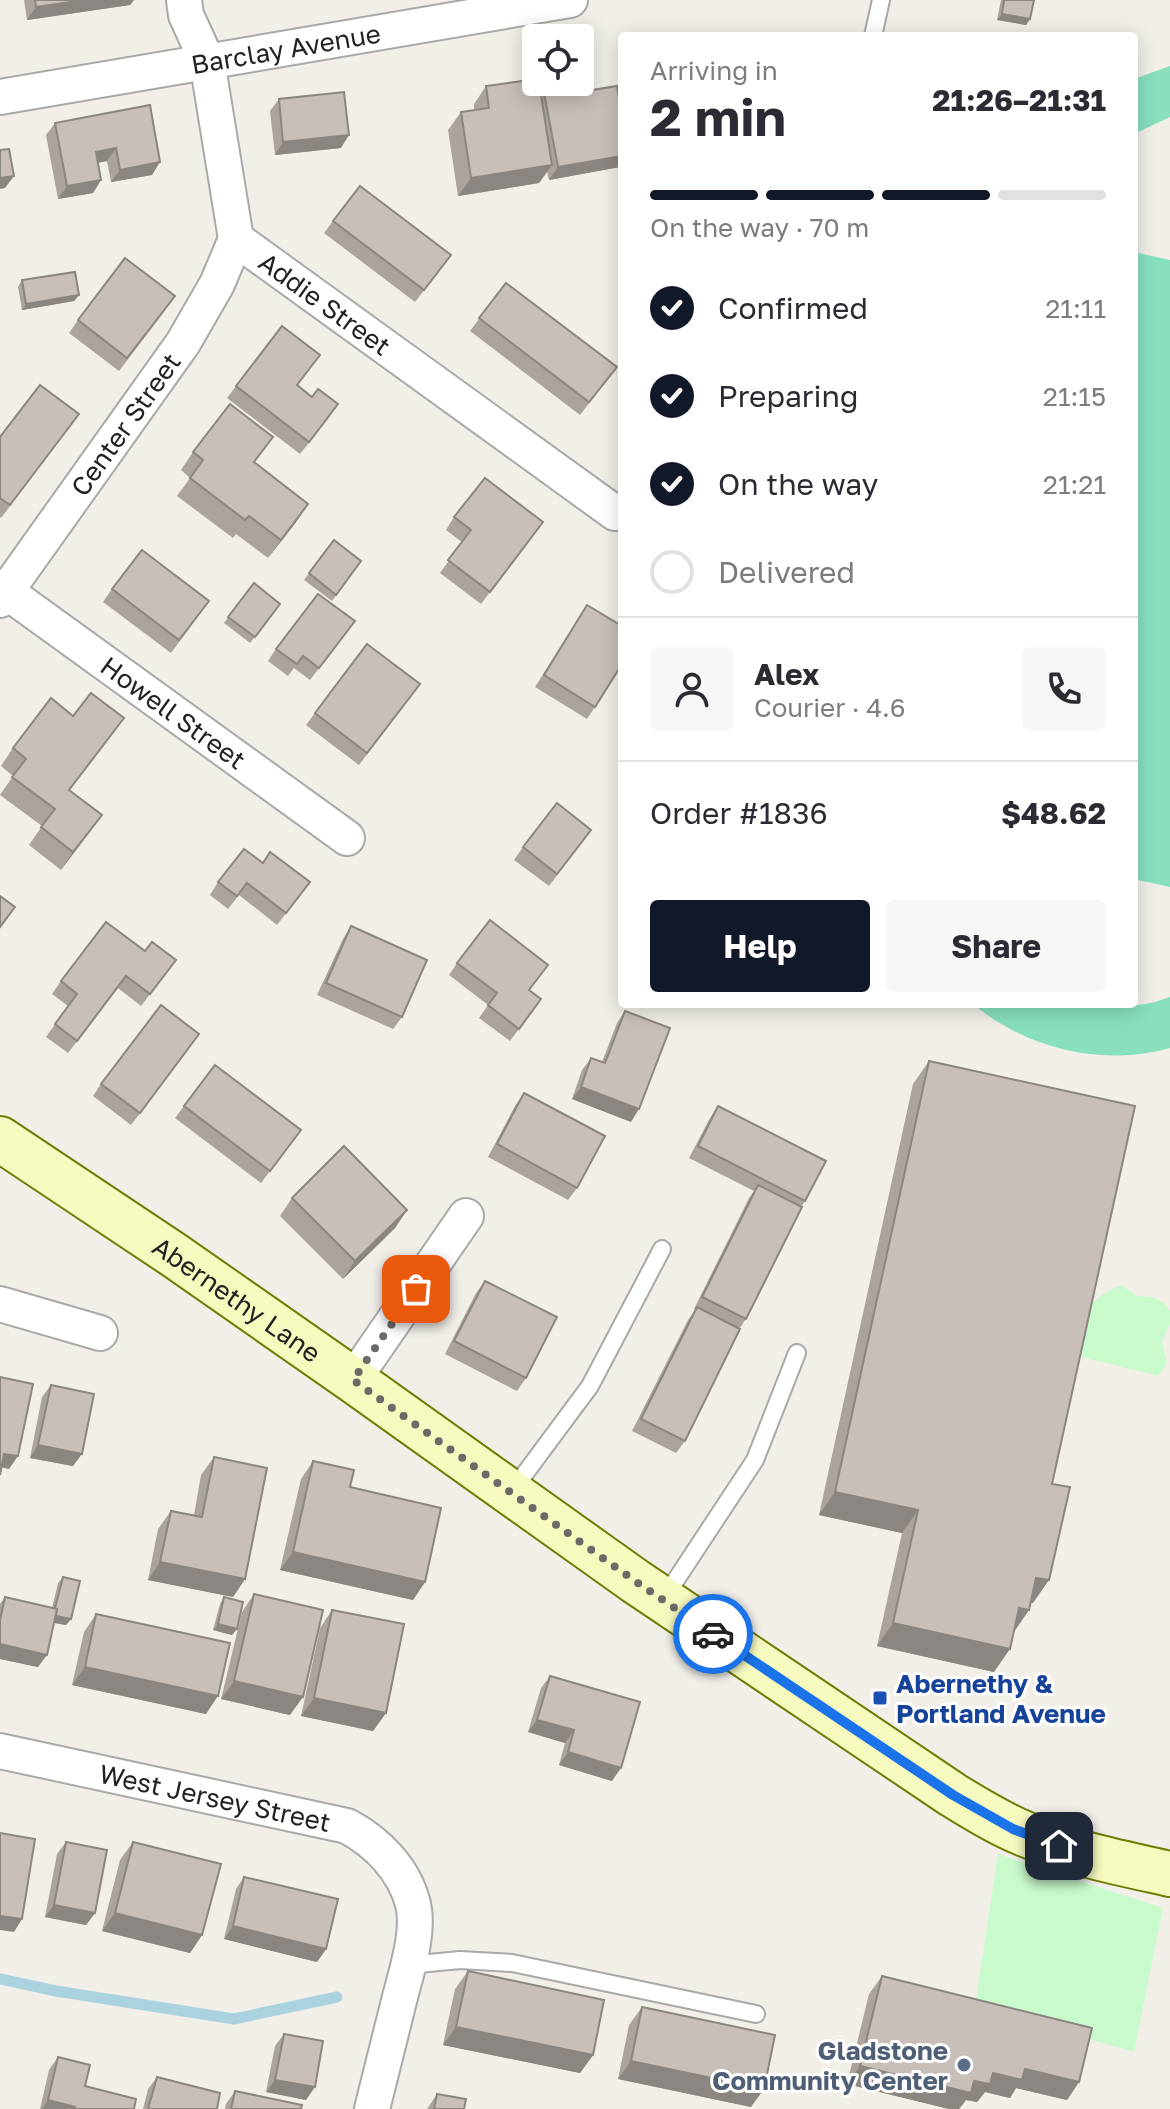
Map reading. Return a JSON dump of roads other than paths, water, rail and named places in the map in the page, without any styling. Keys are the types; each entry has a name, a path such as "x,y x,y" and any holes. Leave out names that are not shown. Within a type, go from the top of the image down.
{"street":[{"name":"Addie Street","path":"184,0 186,15 207,61 236,239 615,513"},
{"name":"Barclay Avenue","path":"0,97 570,0"},
{"name":"Center Street","path":"2,593 183,343 217,284 236,239"},
{"name":"Howell Street","path":"2,593 347,838"},
{"name":"Abernethy Lane","path":"0,1139 174,1255 663,1600 953,1795 1026,1835 1170,1874"},
{"path":"353,1380 466,1216"},
{"path":"0,1304 100,1333"},
{"name":"West Jersey Street","path":"0,1751 347,1826 365,1836 383,1852 406,1885 415,1917 408,1965"},
{"path":"372,2109 408,1965"}],"lane":[{"path":"874,32 881,0"},
{"path":"511,1492 590,1386 662,1249"},
{"path":"663,1600 755,1460 797,1353"},
{"path":"408,1965 460,1960 512,1963 756,2014"}],"waterway":[{"path":"0,1979 234,2019 337,1997"}],"place":[{"name":"Abernethy & Portland Avenue","path":"880,1698"},
{"name":"Gladstone Community Center","path":"964,2065"}]}
